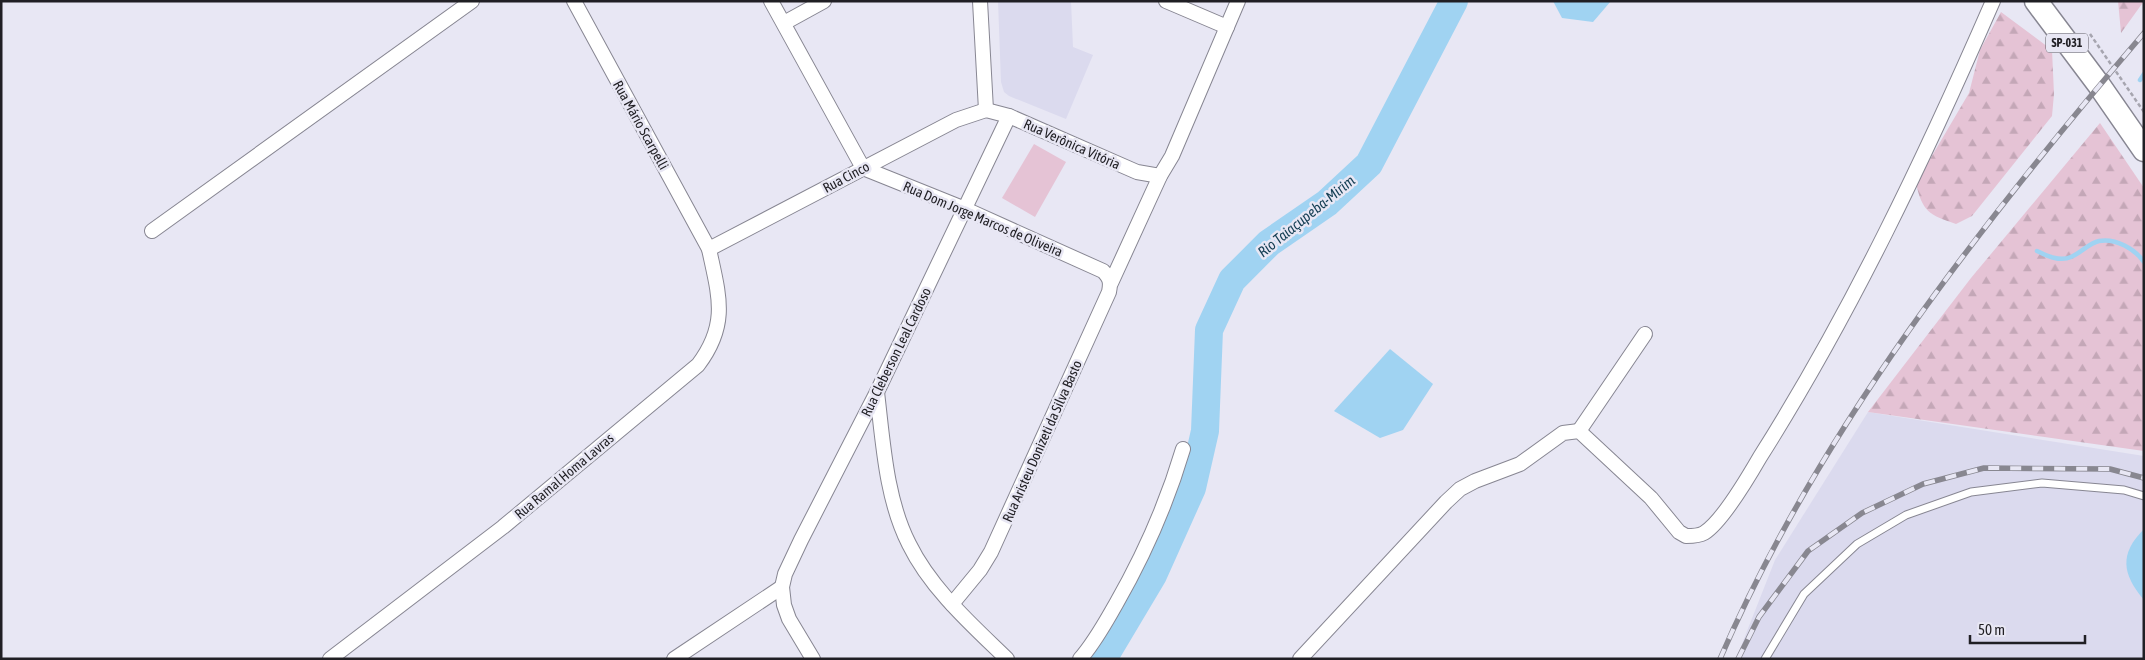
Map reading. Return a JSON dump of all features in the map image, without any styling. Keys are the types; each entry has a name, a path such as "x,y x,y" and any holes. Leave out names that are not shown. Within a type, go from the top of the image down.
{"highway":[{"name":"SP-031","path":"2042,4 2144,131"},
{"name":"SP-031","path":"2042,4 2144,150"}],"street":[{"path":"152,231 472,1"},
{"name":"Rua Mário Scarpelli","path":"574,1 709,249"},
{"path":"771,1 863,168"},
{"path":"784,23 824,1"},
{"path":"980,1 986,110"},
{"path":"1166,1 1227,27"},
{"name":"Rua Aristeu Donizeti da Silva Basto","path":"952,604 980,570 991,552 1109,292 1107,277 1172,156 1238,1"},
{"path":"1578,431 1651,498 1679,532 1686,536 1696,536 1705,533 1712,526 1739,491 1774,435 1877,252 1914,171 1947,108 1992,1"},
{"name":"Rua Cinco","path":"709,249 956,120 986,110"},
{"name":"Rua Verônica Vitória","path":"986,110 1009,116 1137,172 1160,176"},
{"name":"Rua Cleberson Leal Cardoso","path":"782,587 801,540 877,392 1009,116"},
{"name":"Rua Dom Jorge Marcos de Oliveira","path":"863,168 965,209 1107,277"},
{"name":"Rua Ramal Homa Lavras","path":"330,659 503,527 698,365 711,348 719,322 718,293 709,249"},
{"path":"1300,659 1439,509 1460,490 1475,481 1520,464 1563,433 1578,431 1645,334"},
{"path":"877,392 884,453 892,492 908,544 927,576 1007,659"},
{"path":"1080,659 1107,620 1127,584 1163,509 1183,449"},
{"path":"674,659 782,587 784,605 789,619 813,659"}],"lane":[{"path":"1765,659 1804,594 1857,544 1906,515 1971,492 2042,483 2124,490 2144,496"}],"path":[{"path":"2090,34 2144,112"}],"shaded area":[{"path":"998,1 1071,1 1073,47 1093,55 1066,119 1009,96 1004,92 1001,82"},
{"path":"1868,412 2144,456 2144,659 1736,659 1775,560"}],"green space":[{"path":"2118,1 2144,1 2121,33"},
{"path":"2001,12 2052,50 2054,94 2052,116 1972,216 1956,224 1939,218 1928,211 1921,200 1916,183 1969,93 1980,50"},
{"path":"2100,123 2144,188 2144,451 1868,412 1971,278"},
{"path":"1034,144 1066,162 1035,217 1002,198"}],"water":[{"path":"1553,1 1611,1 1593,22 1562,18"},
{"path":"1390,349 1433,384 1403,430 1380,438 1334,411"},
{"path":"2144,529 2144,600 2131,581 2126,564 2130,547"}],"waterway":[{"name":"Rio Taiaçupeba-Mirim","path":"1103,659 1153,575 1192,488 1205,431 1209,330 1232,280 1269,243 1327,203 1369,164 1454,1"},
{"path":"2140,80 2144,74"},
{"path":"2037,251 2062,259 2075,255 2095,242 2112,241 2124,245 2136,253 2144,262"}],"railway":[{"path":"1720,659 1760,574 1805,491 1855,410 1965,253 2084,104 2144,33"},
{"path":"1738,659 1759,617 1808,551 1862,513 1923,484 1984,468 2110,469 2144,478"}]}
